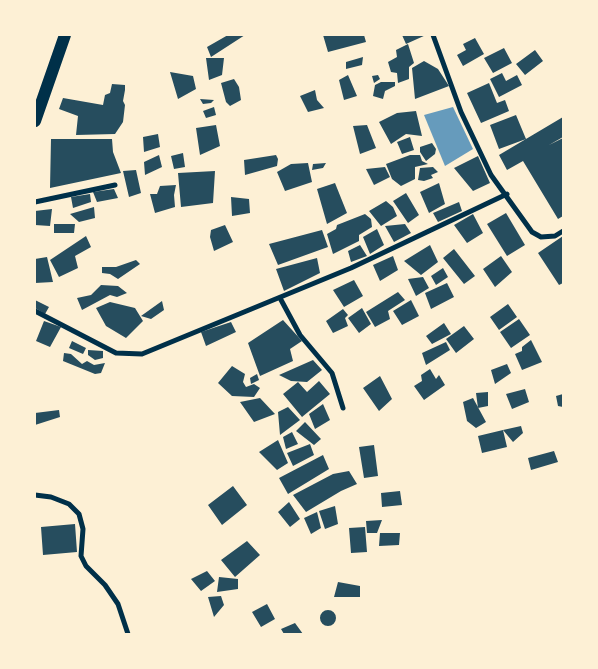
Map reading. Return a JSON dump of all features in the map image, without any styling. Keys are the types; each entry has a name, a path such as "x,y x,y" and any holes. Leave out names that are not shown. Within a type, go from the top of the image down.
{"main road":[{"path":"35,121 65,35"}],"street":[{"path":"433,35 461,112 492,174 532,232 541,237 555,236 563,231"},
{"path":"35,202 115,185"},
{"path":"35,311 107,349 131,355 153,350 351,268 507,194"},
{"path":"280,298 300,335 332,374 343,408"},
{"path":"35,495 51,497 69,504 79,514 83,529 81,556 86,566 105,585 118,604 128,634"}],"water":[{"path":"453,107 473,149 445,166 424,115"}],"building":[{"path":"228,35 245,35 211,57 207,47"},
{"path":"323,35 364,35 366,42 328,52"},
{"path":"402,35 426,35 406,44"},
{"path":"475,38 484,54 463,66 457,55 466,50 463,44"},
{"path":"408,44 414,63 409,67 409,79 398,83 397,73 391,72 388,62 397,57 396,50"},
{"path":"504,48 512,63 493,73 484,58"},
{"path":"535,50 543,61 525,75 516,64"},
{"path":"363,57 362,65 346,69 346,62"},
{"path":"206,58 224,58 222,75 209,80"},
{"path":"424,61 438,69 449,86 415,99 412,68"},
{"path":"170,72 193,76 196,89 178,99"},
{"path":"502,73 506,81 517,75 522,85 499,97 490,79"},
{"path":"348,75 357,96 344,100 339,80"},
{"path":"378,75 380,79 374,83 372,76"},
{"path":"234,79 239,87 241,100 230,106 226,102 221,83"},
{"path":"381,82 395,82 395,86 385,91 383,99 373,96 375,85"},
{"path":"489,83 497,103 505,100 509,111 481,123 467,93"},
{"path":"112,84 125,85 123,122 115,134 76,135 78,116 59,109 63,98 103,105 105,95 110,93"},
{"path":"315,90 317,100 324,108 308,112 300,96"},
{"path":"200,99 214,100 211,103 203,104"},
{"path":"214,107 216,115 206,118 203,111"},
{"path":"416,111 422,136 406,134 391,144 379,122 397,113"},
{"path":"516,115 526,139 499,149 490,125"},
{"path":"563,117 563,137 549,145 563,138 563,216 558,219 523,161 507,170 499,155"},
{"path":"216,125 220,146 200,155 196,128"},
{"path":"367,125 376,148 360,154 353,126"},
{"path":"158,134 160,147 144,152 143,137"},
{"path":"410,137 414,150 402,154 397,142"},
{"path":"51,139 112,139 113,152 121,173 50,188"},
{"path":"432,143 436,149 435,154 426,161 420,152 420,147"},
{"path":"183,153 185,167 174,169 171,156"},
{"path":"159,155 162,167 145,175 144,162"},
{"path":"276,155 278,159 277,166 245,175 244,160"},
{"path":"410,155 420,155 422,161 428,164 415,167 415,179 401,186 392,179 386,164"},
{"path":"478,156 490,183 473,191 454,168"},
{"path":"308,163 312,182 285,191 277,172 291,164"},
{"path":"326,163 323,168 312,170 313,164"},
{"path":"385,167 390,177 374,185 366,169"},
{"path":"433,167 438,172 431,175 433,178 424,181 418,180 420,168"},
{"path":"136,170 141,193 129,197 123,171"},
{"path":"215,171 213,203 181,207 178,173"},
{"path":"335,183 347,213 327,224 317,189"},
{"path":"439,183 445,204 429,213 420,192"},
{"path":"176,185 174,195 175,207 155,213 150,194 157,194 160,186"},
{"path":"114,189 118,198 97,202 93,192"},
{"path":"406,193 419,215 408,223 393,201"},
{"path":"90,194 91,202 73,208 71,197"},
{"path":"231,197 249,199 250,213 232,216"},
{"path":"386,201 393,207 397,216 381,226 369,211"},
{"path":"459,202 462,211 438,222 433,213"},
{"path":"94,207 95,218 79,222 70,214"},
{"path":"52,209 50,226 35,225 35,211"},
{"path":"506,213 525,245 507,256 487,224"},
{"path":"365,214 371,219 372,227 359,235 359,241 333,254 327,234 336,229 337,225"},
{"path":"473,214 483,233 467,243 454,225"},
{"path":"54,224 75,224 74,233 54,233"},
{"path":"405,224 411,233 394,242 385,226"},
{"path":"225,225 233,242 214,251 210,237 211,230"},
{"path":"377,229 384,245 370,254 363,237"},
{"path":"322,230 328,247 278,265 269,244"},
{"path":"86,236 91,247 75,256 78,268 59,277 50,260"},
{"path":"563,236 563,283 559,285 538,253"},
{"path":"360,245 367,256 351,262 348,251"},
{"path":"430,245 438,262 421,275 404,261"},
{"path":"454,249 475,276 464,284 443,258"},
{"path":"393,256 398,270 380,281 373,265"},
{"path":"501,256 512,272 495,287 483,269"},
{"path":"47,257 53,282 35,283 35,259"},
{"path":"317,258 320,273 284,291 276,269"},
{"path":"136,260 140,264 118,279 110,274 102,273 102,267 116,267"},
{"path":"443,268 448,277 436,285 431,276"},
{"path":"423,277 429,288 416,296 408,279"},
{"path":"354,280 363,296 344,307 333,290"},
{"path":"447,283 454,297 431,309 425,293"},
{"path":"101,285 118,286 127,293 117,297 110,295 82,310 77,298 91,295"},
{"path":"398,292 405,300 388,311 390,319 375,327 366,312"},
{"path":"35,300 49,307 45,314 35,308"},
{"path":"411,300 419,316 402,325 393,311"},
{"path":"162,301 164,310 151,319 141,316"},
{"path":"110,302 135,308 143,321 126,338 106,326 96,308"},
{"path":"508,304 517,317 499,330 490,317"},
{"path":"362,308 371,324 359,333 348,318"},
{"path":"343,309 348,315 345,318 348,326 333,333 326,321"},
{"path":"519,319 530,335 511,348 500,332"},
{"path":"283,320 302,341 290,349 293,361 260,376 248,343"},
{"path":"44,321 61,327 50,347 36,341"},
{"path":"231,322 236,332 206,346 201,332"},
{"path":"444,323 451,334 432,344 426,336"},
{"path":"464,326 474,339 456,353 446,339"},
{"path":"531,340 542,362 522,370 515,354 522,351 522,347"},
{"path":"72,341 86,348 83,354 69,348"},
{"path":"446,342 450,350 426,365 422,353"},
{"path":"88,350 103,351 103,358 95,360 88,355"},
{"path":"64,353 71,354 82,364 87,361 94,365 105,363 101,373 95,374 63,361"},
{"path":"313,360 322,370 307,382 291,381 279,375"},
{"path":"507,364 511,373 495,384 491,370"},
{"path":"232,366 245,374 243,382 246,387 254,384 260,388 254,397 232,396 218,383"},
{"path":"430,369 436,379 439,375 445,385 424,400 414,386 422,381 421,375"},
{"path":"257,374 259,380 251,384 250,378"},
{"path":"380,376 392,399 379,411 363,388"},
{"path":"319,381 330,394 302,417 283,394 298,382 307,392"},
{"path":"525,389 529,402 512,409 506,394"},
{"path":"488,392 488,406 478,408 476,393"},
{"path":"563,394 563,407 558,406 556,396"},
{"path":"260,398 275,414 254,422 240,402"},
{"path":"473,398 486,422 476,428 467,421 463,402"},
{"path":"323,404 330,420 315,429 309,414"},
{"path":"288,407 300,420 280,435 278,412"},
{"path":"59,410 60,417 35,425 35,413"},
{"path":"305,422 321,439 314,445 296,431"},
{"path":"521,426 523,433 513,442 503,430"},
{"path":"503,430 507,447 482,453 478,436"},
{"path":"292,432 298,444 286,449 283,437"},
{"path":"278,440 288,463 277,470 259,452"},
{"path":"310,444 314,455 293,466 287,453"},
{"path":"374,445 378,476 364,478 359,447"},
{"path":"554,451 558,462 531,470 528,458"},
{"path":"323,455 329,469 288,494 279,478"},
{"path":"349,471 357,484 341,491 306,512 293,495 333,474"},
{"path":"233,486 247,505 222,525 208,505"},
{"path":"400,491 402,505 382,507 381,493"},
{"path":"289,502 300,519 290,527 278,512"},
{"path":"335,506 338,524 325,529 319,511"},
{"path":"317,512 321,528 311,534 304,518"},
{"path":"382,520 377,533 367,533 366,521"},
{"path":"75,524 77,552 43,555 41,527"},
{"path":"365,527 367,552 351,553 349,528"},
{"path":"380,533 400,533 399,545 379,546"},
{"path":"247,541 260,555 235,577 221,560"},
{"path":"207,571 215,581 201,591 191,579"},
{"path":"219,577 238,579 238,589 217,592"},
{"path":"338,582 360,586 360,597 334,597"},
{"path":"221,596 224,605 214,617 208,597"},
{"path":"267,604 275,619 261,627 252,612"},
{"path":"325,610 331,610 336,615 334,624 325,626 320,621 320,615"},
{"path":"295,623 303,634 284,634 281,629"}]}
